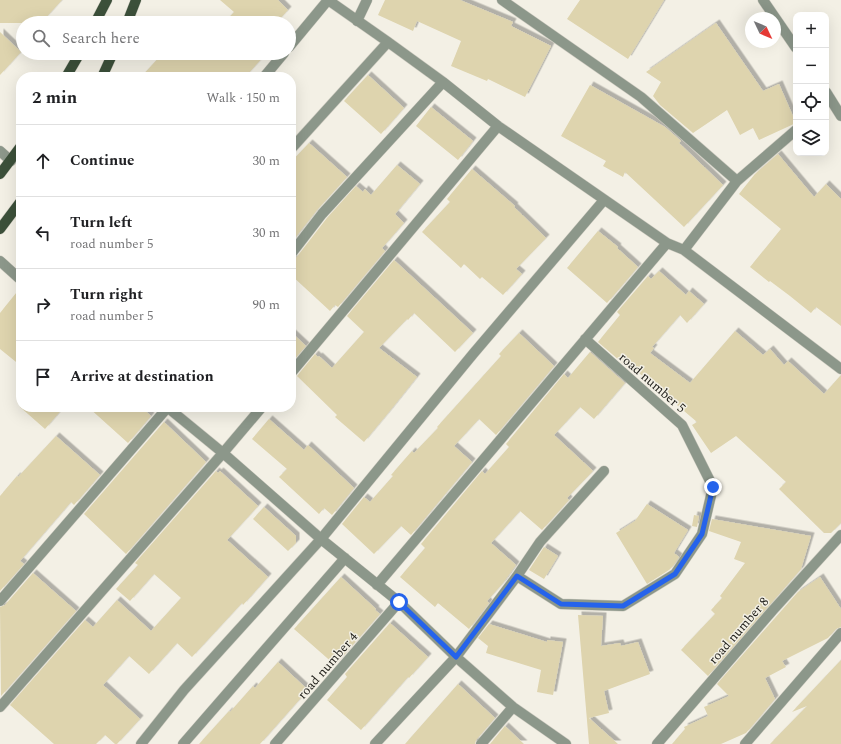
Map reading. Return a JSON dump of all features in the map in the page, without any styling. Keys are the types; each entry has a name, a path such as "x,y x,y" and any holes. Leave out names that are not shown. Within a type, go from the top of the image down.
{"main road":[{"path":"99,16 107,0"},
{"path":"130,16 136,0"},
{"path":"69,72 76,60"},
{"path":"104,72 110,60"},
{"path":"0,174 16,154"},
{"path":"0,229 16,208"}],"street":[{"path":"296,39 328,0 443,82 498,126 667,243 684,250 841,368"},
{"path":"357,21 367,0"},
{"path":"502,0 641,97 737,181"},
{"path":"763,0 793,44"},
{"path":"296,143 388,42"},
{"path":"268,72 278,60"},
{"path":"296,248 322,214 443,82"},
{"path":"829,96 841,116"},
{"path":"829,110 836,106"},
{"path":"296,367 498,126"},
{"path":"684,250 737,181 793,133"},
{"path":"0,151 11,161"},
{"path":"141,744 184,690 321,539 473,354 604,200"},
{"path":"377,585 667,243"},
{"path":"0,261 16,275"},
{"name":"road number 5","path":"517,576 561,604 623,606 675,574 702,534 713,487 682,425 585,339"},
{"path":"0,601 163,412"},
{"path":"173,412 223,453 321,539 399,602 456,657 513,707 564,743"},
{"path":"0,707 258,412"},
{"path":"375,744 456,657 517,576 540,542 604,472"},
{"name":"road number 8","path":"657,744 772,610 841,535"},
{"path":"183,744 345,558"},
{"name":"road number 4","path":"275,744 399,602"},
{"path":"746,744 841,633"},
{"path":"481,744 513,707"}],"building":[{"path":"0,0 62,0 47,16 16,16 16,23 0,23"},
{"path":"220,0 278,0 288,10 282,16 230,16 234,12"},
{"path":"385,0 460,0 513,22 511,26 551,46 525,97 488,79 487,81 451,66 461,41 417,21 413,31 378,15"},
{"path":"580,0 664,0 628,59 567,19"},
{"path":"716,23 763,91 779,84 793,116 793,124 759,140 753,128 740,135 727,110 693,133 660,105 653,96 661,82 646,72"},
{"path":"0,32 16,47 16,57 0,75"},
{"path":"157,60 261,60 250,72 146,72"},
{"path":"368,75 404,108 381,134 344,101"},
{"path":"590,85 665,127 681,141 679,143 723,185 684,227 625,172 623,177 603,166 606,161 561,136"},
{"path":"431,107 473,141 458,160 416,126"},
{"path":"309,143 347,177 317,210 296,237 296,157"},
{"path":"778,154 814,197 826,184 841,199 841,326 816,307 811,313 750,267 781,229 739,194 755,174"},
{"path":"397,165 420,184 395,214 404,223 382,248 385,251 338,307 335,305 330,311 296,280 296,258 327,218 356,186 363,192 365,189 371,195"},
{"path":"472,169 515,206 514,207 546,238 516,269 522,274 503,295 482,277 480,279 464,264 461,268 422,232 450,202 447,199"},
{"path":"598,231 618,247 617,248 638,267 607,303 567,268"},
{"path":"394,260 473,333 455,352 414,313 408,320 407,319 379,348 417,377 364,442 335,417 337,415 297,376 315,354 332,368 364,332 347,316"},
{"path":"659,271 686,295 689,291 704,304 687,323 680,315 652,347 654,348 650,353 690,383 735,331 763,355 770,349 784,365 788,361 824,394 841,375 841,523 831,533 824,533 779,489 786,482 736,436 711,453 692,425 697,422 677,405 679,403 636,371 634,373 598,342 620,315 617,312 648,276 651,279"},
{"path":"16,293 16,362 0,349 0,313"},
{"path":"519,333 554,366 496,435 479,419 454,446 472,462 411,535 401,526 374,554 342,524 364,497 370,502 393,476 391,475 412,451 414,453 438,428 437,427 501,356 499,354"},
{"path":"296,337 306,346 296,357"},
{"path":"590,352 625,383 594,419 580,407 554,435 593,471 567,498 569,500 542,530 520,511 491,543 516,565 487,601 489,603 469,629 438,603 435,607 400,577 425,548 421,544 482,471 485,474 509,447 506,444 564,374 568,378"},
{"path":"26,412 60,412 45,429"},
{"path":"94,412 147,412 151,416 128,443"},
{"path":"269,419 304,450 308,445 354,488 332,515 324,508 319,514 279,477 287,469 252,439"},
{"path":"164,422 206,462 126,554 84,514"},
{"path":"56,436 100,475 74,505 71,502 20,561 24,564 0,591 0,496 17,476 18,477"},
{"path":"216,471 218,473 220,471 258,506 227,540 268,577 192,657 177,643 149,674 129,656 103,685 140,719 117,744 105,735 96,744 54,744 10,705 85,620 93,627 117,600 151,631 181,598 154,574 130,601 116,589 138,565 135,563"},
{"path":"647,504 688,530 674,553 679,557 674,565 669,570 647,584 616,533 635,521"},
{"path":"264,507 296,536 296,543 288,551 253,519"},
{"path":"694,515 699,516 697,527 692,526"},
{"path":"712,519 811,536 801,569 708,676 681,650 715,614 711,610 722,598 720,596 745,563 734,559 741,542 709,531"},
{"path":"544,547 558,556 544,579 529,570"},
{"path":"33,573 76,611 1,696 0,607 5,605"},
{"path":"341,577 380,614 335,665 294,629"},
{"path":"820,577 841,609 841,627 836,629 828,638 782,661 786,667 765,678 775,699 746,733 721,744 672,744 685,729 684,727 708,716 704,707 729,696 717,684 798,592"},
{"path":"578,615 603,616 601,646 620,643 621,646 638,642 650,674 604,691 609,713 589,718 618,744 589,744"},
{"path":"390,623 428,657 409,678 408,677 361,730 327,700 347,677 345,674"},
{"path":"489,624 547,642 547,640 563,642 553,695 537,692 541,670 486,653 488,646 478,638"},
{"path":"841,660 841,744 770,744 807,706 792,712"},
{"path":"278,662 308,690 260,744 199,744 253,686 255,688"},
{"path":"458,684 495,718 476,740 475,744 405,744"},
{"path":"505,726 524,744 490,744"}],"route":[{"path":"399,602 456,657 517,576 561,604 623,606 675,574 702,534 713,487"}]}
